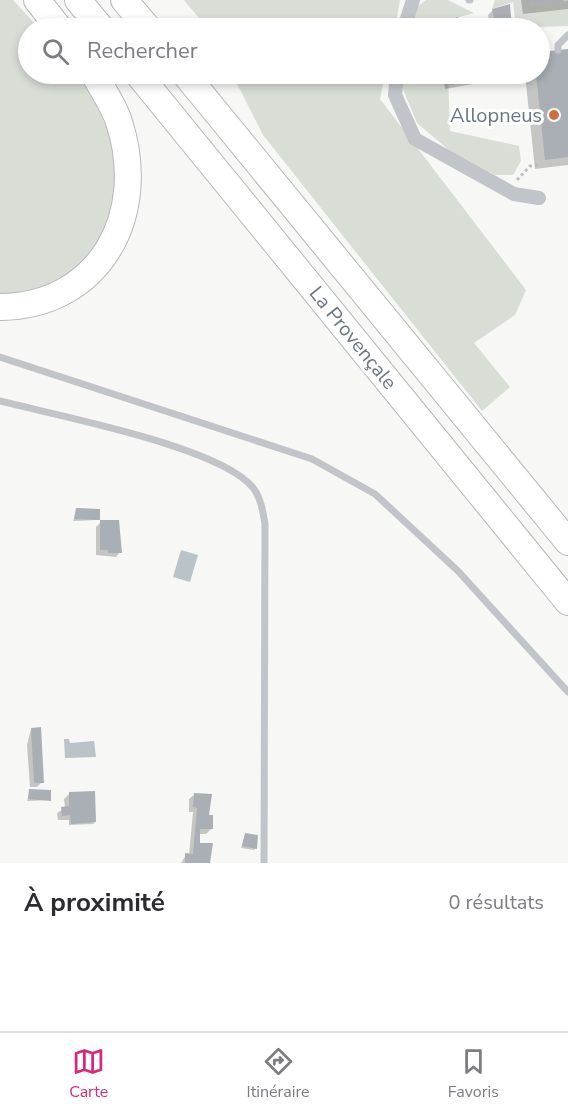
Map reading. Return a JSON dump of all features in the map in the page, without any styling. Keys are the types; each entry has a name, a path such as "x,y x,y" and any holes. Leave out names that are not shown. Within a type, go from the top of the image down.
{"highway":[{"path":"124,0 139,18"},
{"path":"80,3 93,18"},
{"path":"0,307 22,307 63,294 98,263 119,230 128,199 128,168 119,122 99,84"},
{"name":"La Provençale","path":"146,84 568,602"},
{"name":"La Provençale","path":"193,84 568,542"}],"street":[{"path":"408,18 413,0"},
{"path":"396,84 395,95 415,139 514,194 540,198"}],"lane":[{"path":"558,50 558,45 568,35"},
{"path":"0,357 312,459 375,494 458,571 568,692"},
{"path":"0,401 204,455 236,472 254,489 262,506 265,524 264,863"}],"path":[{"path":"530,166 541,165"}],"shaded area":[{"path":"0,0 13,0 30,18 18,18 18,84 83,84 109,134 116,176 110,216 92,251 79,266 63,279 45,288 0,297"},
{"path":"184,0 400,0 397,18 199,18"},
{"path":"426,0 448,0 474,13 456,18 413,18 416,8"},
{"path":"495,0 531,0 532,5 568,1 568,26 550,27 550,18 515,18 513,2 492,9"},
{"path":"237,84 383,84 380,99 526,290 515,315 474,343 510,387 482,411 263,135"},
{"path":"402,84 448,84 450,131 519,146 521,161 513,175 495,175 450,151 417,123"},
{"path":"181,550 198,555 190,582 173,577"},
{"path":"64,739 69,739 70,743 94,741 96,757 65,758"}],"building":[{"path":"531,0 563,0 564,2 532,5"},
{"path":"510,4 511,18 494,18 492,9"},
{"name":"Allopneus","path":"568,49 568,157 545,160 537,84 550,84 550,51"},
{"path":"76,508 100,509 100,520 74,519"},
{"path":"100,520 119,520 122,553 108,553 108,550 100,550"},
{"path":"41,727 44,783 34,783 31,728"},
{"path":"29,789 51,790 51,801 28,799"},
{"path":"95,791 96,822 71,824 70,815 62,816 61,807 69,806 69,792"},
{"path":"194,793 212,794 209,815 213,815 213,829 200,829 200,843 213,843 210,863 185,863 185,853 193,854 197,808 193,807"},
{"path":"245,833 258,835 257,849 242,846"}],"place":[{"name":"Allopneus","path":"554,115"}]}
